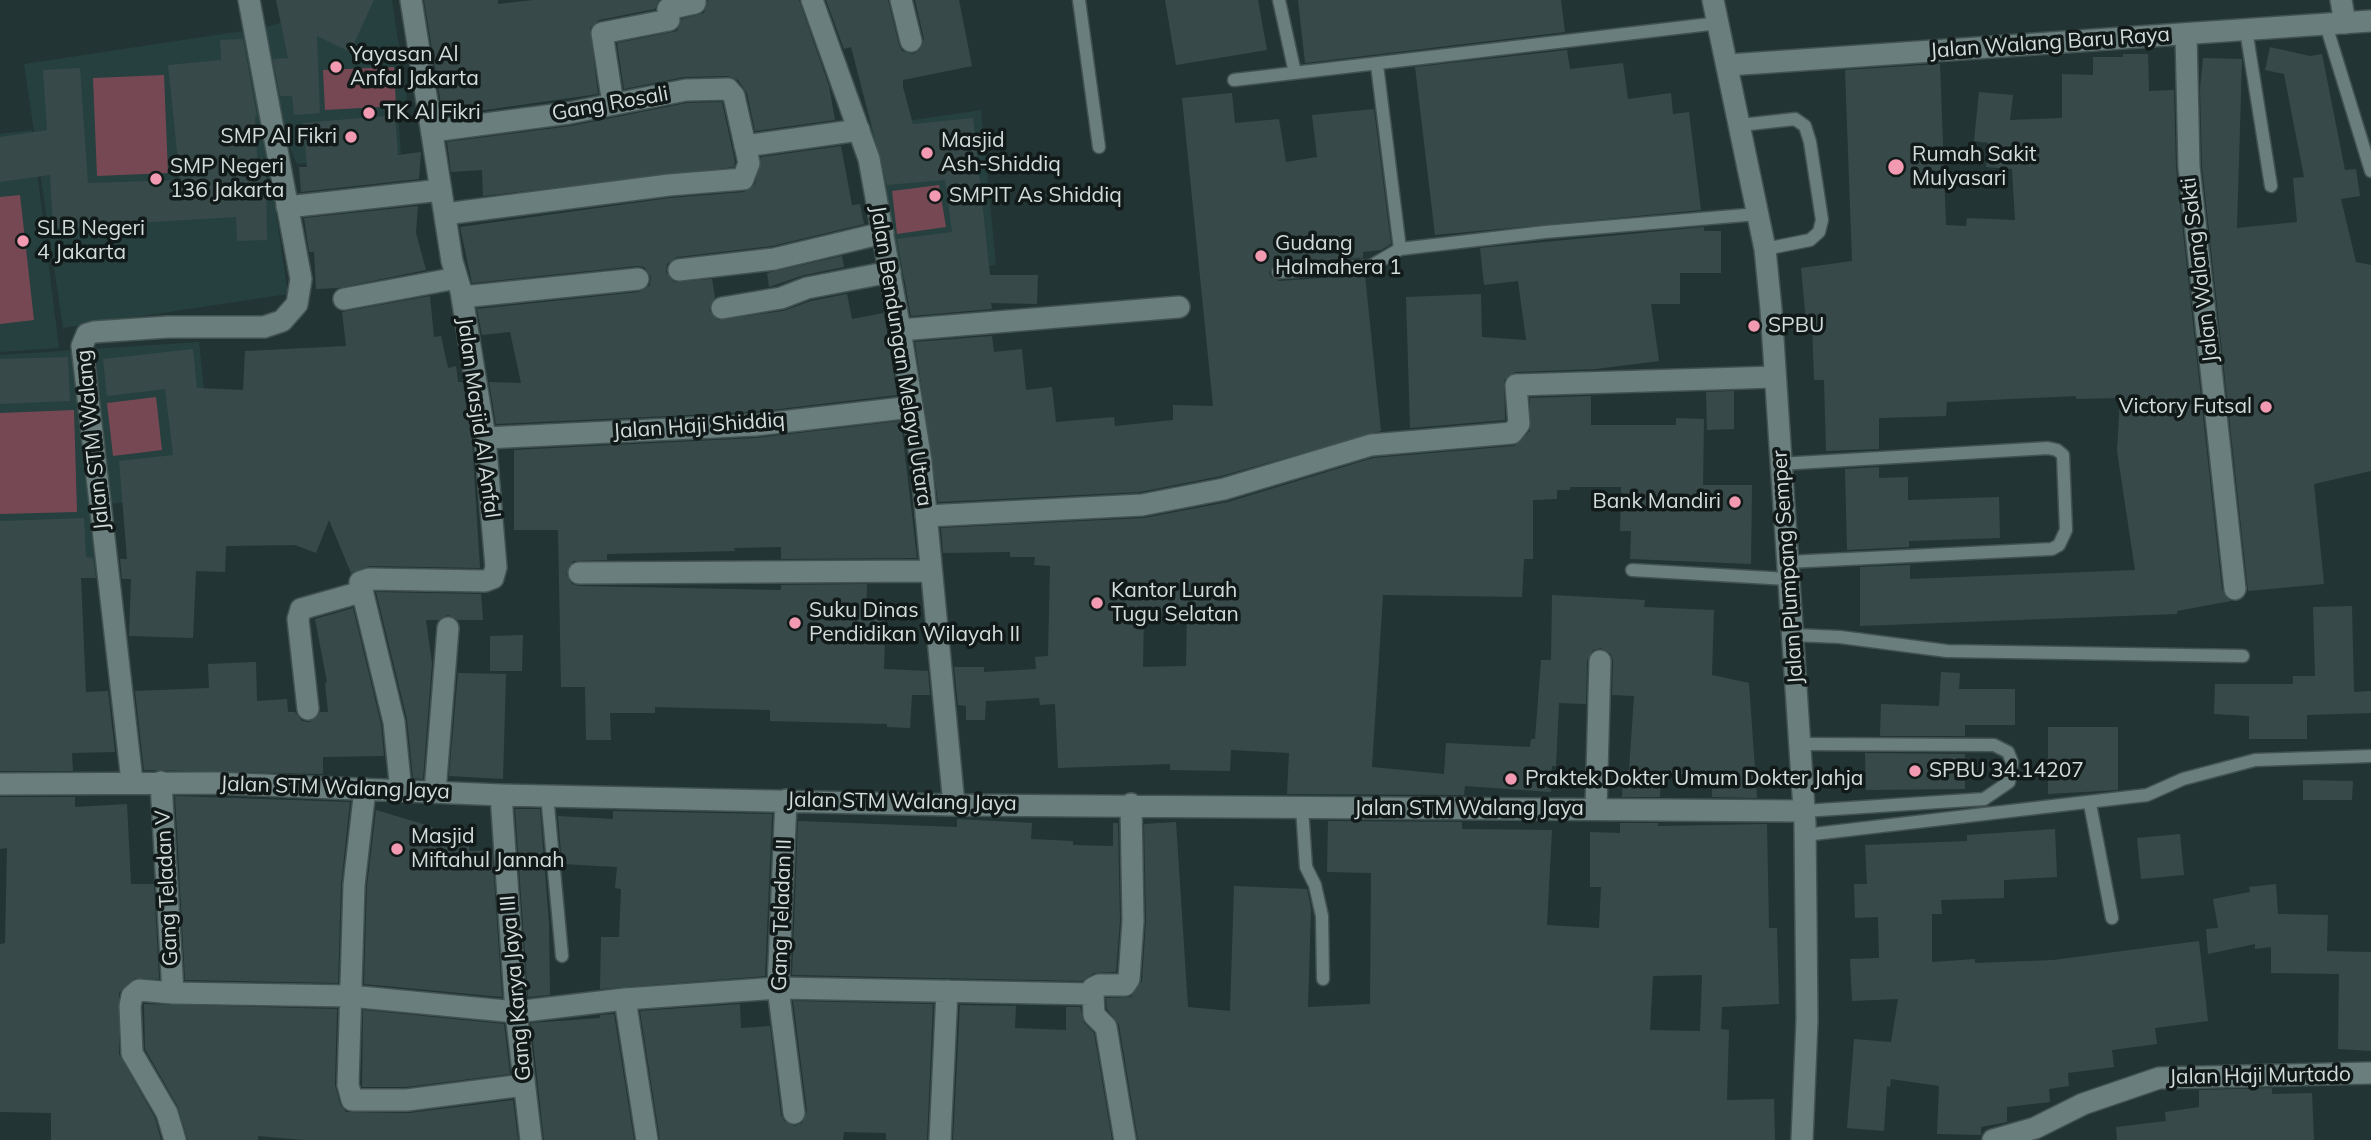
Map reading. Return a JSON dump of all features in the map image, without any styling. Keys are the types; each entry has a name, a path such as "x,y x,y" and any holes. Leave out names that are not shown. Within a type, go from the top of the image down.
{"street":[{"name":"Jalan STM Walang","path":"132,781 82,356 83,339 94,332 168,327 264,327 282,321 298,304 301,279 249,0"},
{"name":"Jalan Masjid Al Anfal","path":"361,592 360,582 369,579 485,581 493,578 496,567 485,438 445,214 411,0"},
{"path":"613,104 602,33 669,20 668,9 695,3 695,0"},
{"name":"Jalan Bendungan Melayu Utara","path":"812,0 869,159 890,272 926,516 954,804"},
{"path":"901,0 911,41"},
{"name":"Jalan Plumpang Semper","path":"1713,0 1765,248 1801,744 1805,835 1807,1020 1802,1140"},
{"path":"2335,24 2341,0"},
{"name":"Jalan Walang Baru Raya","path":"1728,65 2371,21"},
{"name":"Jalan Walang Sakti","path":"2186,34 2189,167 2235,589"},
{"name":"Gang Rosali","path":"432,131 569,113 686,90 728,89 734,96 745,146"},
{"path":"445,214 669,185 743,179 749,163 745,146 859,130"},
{"path":"287,207 441,190"},
{"path":"679,270 774,259 883,233"},
{"path":"722,307 781,298 807,288 890,272"},
{"path":"344,299 459,287 638,279"},
{"path":"900,330 1179,307"},
{"path":"926,516 1142,505 1224,489 1371,445 1512,433 1518,424 1516,385 1775,377"},
{"name":"Jalan Haji Shiddiq","path":"485,438 755,425 912,407"},
{"path":"579,573 931,571"},
{"path":"309,709 298,619 301,609 361,592 394,722 401,791"},
{"path":"435,792 448,628"},
{"path":"1596,809 1600,661"},
{"name":"Jalan STM Walang Jaya","path":"0,784 132,781 501,795 954,804 1804,811"},
{"name":"Gang Teladan V","path":"160,782 173,993"},
{"path":"365,789 354,885 348,1085 352,1100 407,1100 524,1085"},
{"name":"Gang Karya Jaya III","path":"501,795 516,1012 531,1140"},
{"name":"Gang Teladan II","path":"786,800 778,988 794,1113"},
{"path":"1125,1140 1106,1027 1094,1015 1093,988 1099,985 1125,985 1129,979 1133,921 1131,804"},
{"path":"176,1140 167,1113 132,1053 129,1024 135,991 145,989 173,993 350,996 516,1012 625,999 778,988 1093,994"},
{"path":"940,1140 947,991"},
{"path":"625,999 648,1140"},
{"name":"Jalan Haji Murtado","path":"1993,1140 2035,1128 2082,1104 2159,1078 2371,1073"}],"lane":[{"path":"1079,0 1099,146"},
{"path":"1279,0 1295,73"},
{"path":"1234,80 1719,23"},
{"path":"2335,24 2371,171"},
{"path":"2246,30 2272,186"},
{"path":"1377,65 1400,249"},
{"path":"1741,125 1795,119 1805,126 1810,142 1822,220 1819,232 1810,240 1765,248"},
{"path":"1278,272 1371,266 1400,249 1545,232 1758,214"},
{"path":"1632,569 1788,571 2052,549 2059,544 2066,530 2063,455 2057,450 2048,448 1779,464"},
{"path":"1793,635 1947,651 2243,656"},
{"path":"1801,744 1994,744 2008,752 2012,762 2009,782 1984,799 1804,811"},
{"path":"1805,835 2090,804 2147,795 2183,779 2255,760 2371,756"},
{"path":"547,795 562,956"},
{"path":"2090,804 2112,918"},
{"path":"1302,808 1306,867 1315,885 1322,916 1323,979"}],"shaded area":[{"name":"Yayasan Al Anfal Jakarta","path":"303,0 392,0 408,107 398,113 401,154 297,164 277,118 264,27 293,20"},
{"name":"SMP Negeri 136 Jakarta","path":"249,30 288,294 63,328 24,64"},
{"path":"394,67 396,106 325,110 323,70"},
{"path":"164,75 168,173 97,176 93,78"},
{"name":"SMPIT As Shiddiq","path":"981,110 996,265 898,280 866,127"},
{"name":"SLB Negeri 4 Jakarta","path":"32,130 59,348 0,352 0,134"},
{"path":"939,185 946,227 897,234 892,191"},
{"path":"20,195 34,320 0,324 0,197"},
{"path":"199,342 215,494 96,505 101,574 0,577 0,355"},
{"path":"156,397 162,450 113,456 107,403"},
{"path":"74,410 77,512 0,514 0,413"}],"building":[{"path":"276,0 374,0 350,52 317,36 320,113 294,115 292,96 280,96 273,59 288,58"},
{"path":"424,0 498,0 498,4 533,0 659,0 655,9 599,20 590,28 598,94 443,116"},
{"path":"708,0 799,0 829,86 835,120 755,131 747,93 738,80 728,76 684,77 624,89 617,43 677,31 682,19 704,13"},
{"path":"826,0 888,0 899,45 902,51 913,54 920,50 924,39 915,0 959,0 972,66 903,80 903,87 913,124 973,118 990,275 1038,275 1037,304 991,303 992,309 911,316 897,239 952,232 945,180 887,185 851,47 844,49"},
{"path":"1165,0 1258,0 1267,50 1176,65"},
{"path":"1298,0 1561,0 1565,32 1305,63"},
{"path":"243,39 257,116 258,176 266,175 267,240 237,241 236,217 53,228 50,175 0,182 0,137 47,130 43,70 80,68 88,183 180,180 168,65 221,60 220,40"},
{"path":"2270,47 2310,56 2322,54 2345,170 2356,169 2360,196 2341,199 2356,262 2371,265 2371,471 2314,484 2324,584 2248,591 2202,166 2200,89 2203,58 2242,59 2237,228 2297,222 2293,178 2304,177 2284,74 2265,70"},
{"name":"Gudang Halmahera 1","path":"1567,50 1570,69 1623,63 1628,99 1671,93 1673,114 1689,112 1701,210 1435,235 1415,67"},
{"path":"2123,54 2148,54 2149,91 2174,90 2176,168 2222,590 2231,601 2177,611 2177,614 1860,626 1860,567 1910,565 1910,579 2135,570 2117,451 2120,398 2076,399 2076,396 1947,402 1946,416 1879,418 1879,449 1826,451 1824,380 1814,380 1812,321 1806,321 1801,268 1852,261 1845,70 1940,64 1946,225 1966,226 1967,218 2015,220 2012,169 1986,167 1988,143 1974,141 1979,92 2013,95 2010,120 2062,118 2062,74 2093,75 2093,57 2123,57"},
{"path":"1232,93 1235,123 1279,119 1286,162 1317,157 1312,115 1374,109 1391,244 1381,250 1363,252 1363,258 1277,263 1269,272 1271,277 1279,281 1365,275 1381,431 1221,476 1140,492 938,502 915,342 992,336 994,352 1022,349 1026,390 1052,387 1056,422 1114,417 1115,426 1173,420 1173,405 1213,406 1182,98"},
{"path":"722,102 734,167 483,196 482,170 451,172 447,142 571,126 687,103"},
{"path":"395,115 398,155 421,152 419,179 301,192 299,167 307,167 303,123"},
{"path":"841,146 852,205 860,204 864,224 772,246 677,257 667,264 666,272 674,282 712,279 715,297 709,310 718,320 783,311 811,301 847,294 852,319 884,313 897,395 754,412 496,424 489,382 521,383 510,332 482,335 477,309 639,292 650,285 651,277 644,267 637,266 472,283 460,227 670,198 744,192 755,184 761,157"},
{"path":"418,206 416,233 426,270 338,288 316,289 314,252 309,252 304,218"},
{"path":"1704,227 1704,231 1721,231 1721,273 1680,273 1680,304 1651,304 1659,361 1596,369 1515,372 1504,380 1505,420 1410,428 1406,297 1481,294 1482,337 1526,340 1518,281 1484,285 1480,248"},
{"path":"842,256 844,267 804,275 769,287 767,273"},
{"path":"430,296 434,337 441,336 448,368 456,366 458,382 463,382 472,440 480,568 369,566 351,573 329,520 316,553 295,545 226,546 225,572 196,571 193,638 129,636 131,579 122,579 120,559 127,559 119,461 173,455 165,389 107,396 103,359 193,349 197,388 243,390 245,351 346,346 342,312"},
{"path":"68,357 70,401 0,404 0,359"},
{"path":"1734,391 1734,429 1707,430 1706,392"},
{"path":"1591,396 1591,425 1676,425 1676,418 1704,419 1703,485 1752,485 1751,564 1630,559 1631,531 1620,531 1621,487 1570,487 1570,490 1557,490 1557,499 1533,500 1533,559 1524,559 1522,597 1383,595 1372,767 1444,774 1446,743 1530,747 1531,739 1535,739 1541,660 1551,660 1552,595 1645,600 1644,607 1714,610 1712,675 1749,683 1757,798 1712,797 1712,774 1661,774 1660,797 1622,797 1623,770 1629,770 1634,696 1612,695 1613,661 1611,654 1601,648 1593,650 1587,660 1586,704 1559,703 1556,766 1552,766 1551,792 1465,786 1464,795 1287,794 1289,753 1231,750 1230,771 1170,770 1170,764 1058,768 1055,704 1040,705 1039,698 986,701 985,720 966,720 966,706 958,705 954,667 984,667 984,672 1036,669 1035,657 1048,656 1050,566 1034,565 1035,557 1010,557 1010,552 943,553 941,528 1144,518 1228,502 1373,458 1514,446 1530,431 1530,398","holes":["1144,612 1187,614 1186,666 1143,667"]},
{"path":"901,421 917,558 781,559 781,547 734,548 735,551 607,554 607,560 573,561 566,574 572,584 579,586 781,590 781,585 867,584 866,609 886,609 884,669 928,671 930,695 912,695 910,728 887,727 887,724 770,721 770,710 655,707 655,713 610,713 611,740 586,740 585,687 561,687 558,530 514,530 514,450 756,438"},
{"path":"1879,467 1879,478 1908,477 1908,500 1999,497 2000,538 1909,541 1909,547 1847,550 1845,469"},
{"path":"84,518 86,557 93,558 96,578 81,578 86,692 108,691 115,752 72,753 73,771 0,771 0,521"},
{"path":"376,592 481,594 483,620 458,620 448,615 438,620 426,620 432,663 423,779 413,778 407,719"},
{"path":"2352,606 2354,692 2371,691 2371,713 2307,715 2307,739 2249,739 2249,716 2214,714 2215,684 2293,684 2293,676 2315,676 2313,607"},
{"path":"353,608 381,724 384,756 323,757 323,774 144,770 135,691 209,688 208,664 256,662 257,701 287,699 288,712 295,712 302,721 310,722 320,712 328,712 327,682 315,619"},
{"path":"523,635 522,671 490,671 490,636"},
{"path":"1941,672 1960,673 1959,689 2015,689 2015,725 1965,725 1965,736 1880,736 1881,704 1939,706"},
{"path":"458,673 506,674 503,779 449,776"},
{"path":"2048,727 2118,727 2118,790 2048,794"},
{"name":"SPBU 34.14207","path":"1865,753 1965,754 1965,789 1866,790"},
{"path":"2303,780 2353,781 2352,800 2303,800"},
{"path":"175,796 350,802 341,885 338,983 185,980"},
{"path":"0,797 75,797 75,807 127,804 131,884 154,884 159,979 135,978 119,993 119,1054 155,1118 161,1140 51,1140 51,1113 0,1112 0,944 5,943 7,848 0,849"},
{"path":"515,809 540,809 549,923 550,995 528,997"},
{"path":"376,810 433,827 430,837 469,837 469,851 492,850 502,997 364,984 367,886"},
{"path":"613,811 772,814 765,976 600,989 601,937 619,937 621,889 615,888 617,867 562,864 558,816 613,819"},
{"path":"957,819 1032,823 1031,839 1073,841 1073,845 1113,846 1113,823 1118,823 1120,921 1116,972 1094,973 1082,981 792,975 798,821 957,827"},
{"path":"1328,821 1462,822 1462,829 1552,830 1547,925 1599,928 1601,887 1590,887 1590,832 1620,833 1620,823 1658,823 1658,826 1767,824 1769,928 1777,928 1779,1004 1722,1007 1721,1029 1729,1030 1727,1100 1774,1099 1775,1140 1138,1140 1119,1025 1107,1009 1106,998 1131,997 1142,981 1146,921 1144,824 1176,822 1188,1007 1230,1011 1234,886 1307,889 1311,908 1308,1007 1370,1004 1371,873 1327,872","holes":["1702,975 1700,1031 1650,1030 1653,976"]},
{"path":"2055,829 2057,877 2004,880 2004,898 1941,900 1942,914 1932,914 1932,962 1975,959 1975,963 2053,960 2199,941 2208,1021 2155,1028 2157,1044 2112,1050 2114,1067 2068,1073 2069,1086 2049,1089 2050,1102 2007,1107 2007,1122 1981,1127 1981,1135 1937,1134 1939,1086 1891,1079 1890,1087 1887,1086 1884,1131 1847,1128 1854,1039 1891,1042 1898,999 1852,1001 1850,959 1879,958 1878,917 1855,918 1854,884 1867,884 1865,845 1967,841 1967,835"},
{"path":"2180,834 2184,875 2141,879 2137,838"},
{"path":"2276,884 2278,914 2328,915 2327,951 2371,952 2371,1051 2338,1049 2339,974 2271,973 2271,947 2255,949 2255,944 2208,954 2206,929 2218,928 2213,899 2250,892 2249,887"},
{"path":"793,1001 933,1004 927,1140 886,1140 886,1133 844,1132 843,1140 660,1140 640,1011 740,1004 741,1028 770,1026 781,1115 784,1121 795,1126 802,1123 807,1111"},
{"path":"144,1004 337,1009 335,1085 340,1104 346,1112 409,1113 513,1100 518,1140 305,1140 258,1136 258,1140 188,1140 178,1107 145,1049"},
{"path":"960,1005 1016,1006 1015,1028 1066,1030 1066,1007 1080,1007 1084,1023 1094,1033 1112,1140 953,1140"},
{"path":"363,1010 504,1024 510,1074 406,1087 362,1087"},
{"path":"614,1014 634,1140 544,1140 531,1023 600,1018 600,1015"},
{"path":"2272,1088 2272,1094 2312,1093 2314,1140 2117,1140 2116,1127 2166,1121 2165,1112 2199,1107 2199,1090"}],"place":[{"name":"Yayasan Al Anfal Jakarta","path":"336,67"},
{"name":"TK Al Fikri","path":"369,113"},
{"name":"SMP Al Fikri","path":"351,137"},
{"name":"Masjid Ash-Shiddiq","path":"927,153"},
{"name":"Rumah Sakit Mulyasari","path":"1896,167"},
{"name":"SMP Negeri 136 Jakarta","path":"156,179"},
{"name":"SMPIT As Shiddiq","path":"935,196"},
{"name":"SLB Negeri 4 Jakarta","path":"23,241"},
{"name":"Gudang Halmahera 1","path":"1261,256"},
{"name":"SPBU","path":"1754,326"},
{"name":"Victory Futsal","path":"2266,407"},
{"name":"Bank Mandiri","path":"1735,502"},
{"name":"Kantor Lurah Tugu Selatan","path":"1097,603"},
{"name":"Suku Dinas Pendidikan Wilayah II","path":"795,623"},
{"name":"SPBU 34.14207","path":"1915,771"},
{"name":"Praktek Dokter Umum Dokter Jahja","path":"1511,779"},
{"name":"Masjid Miftahul Jannah","path":"397,849"}]}
